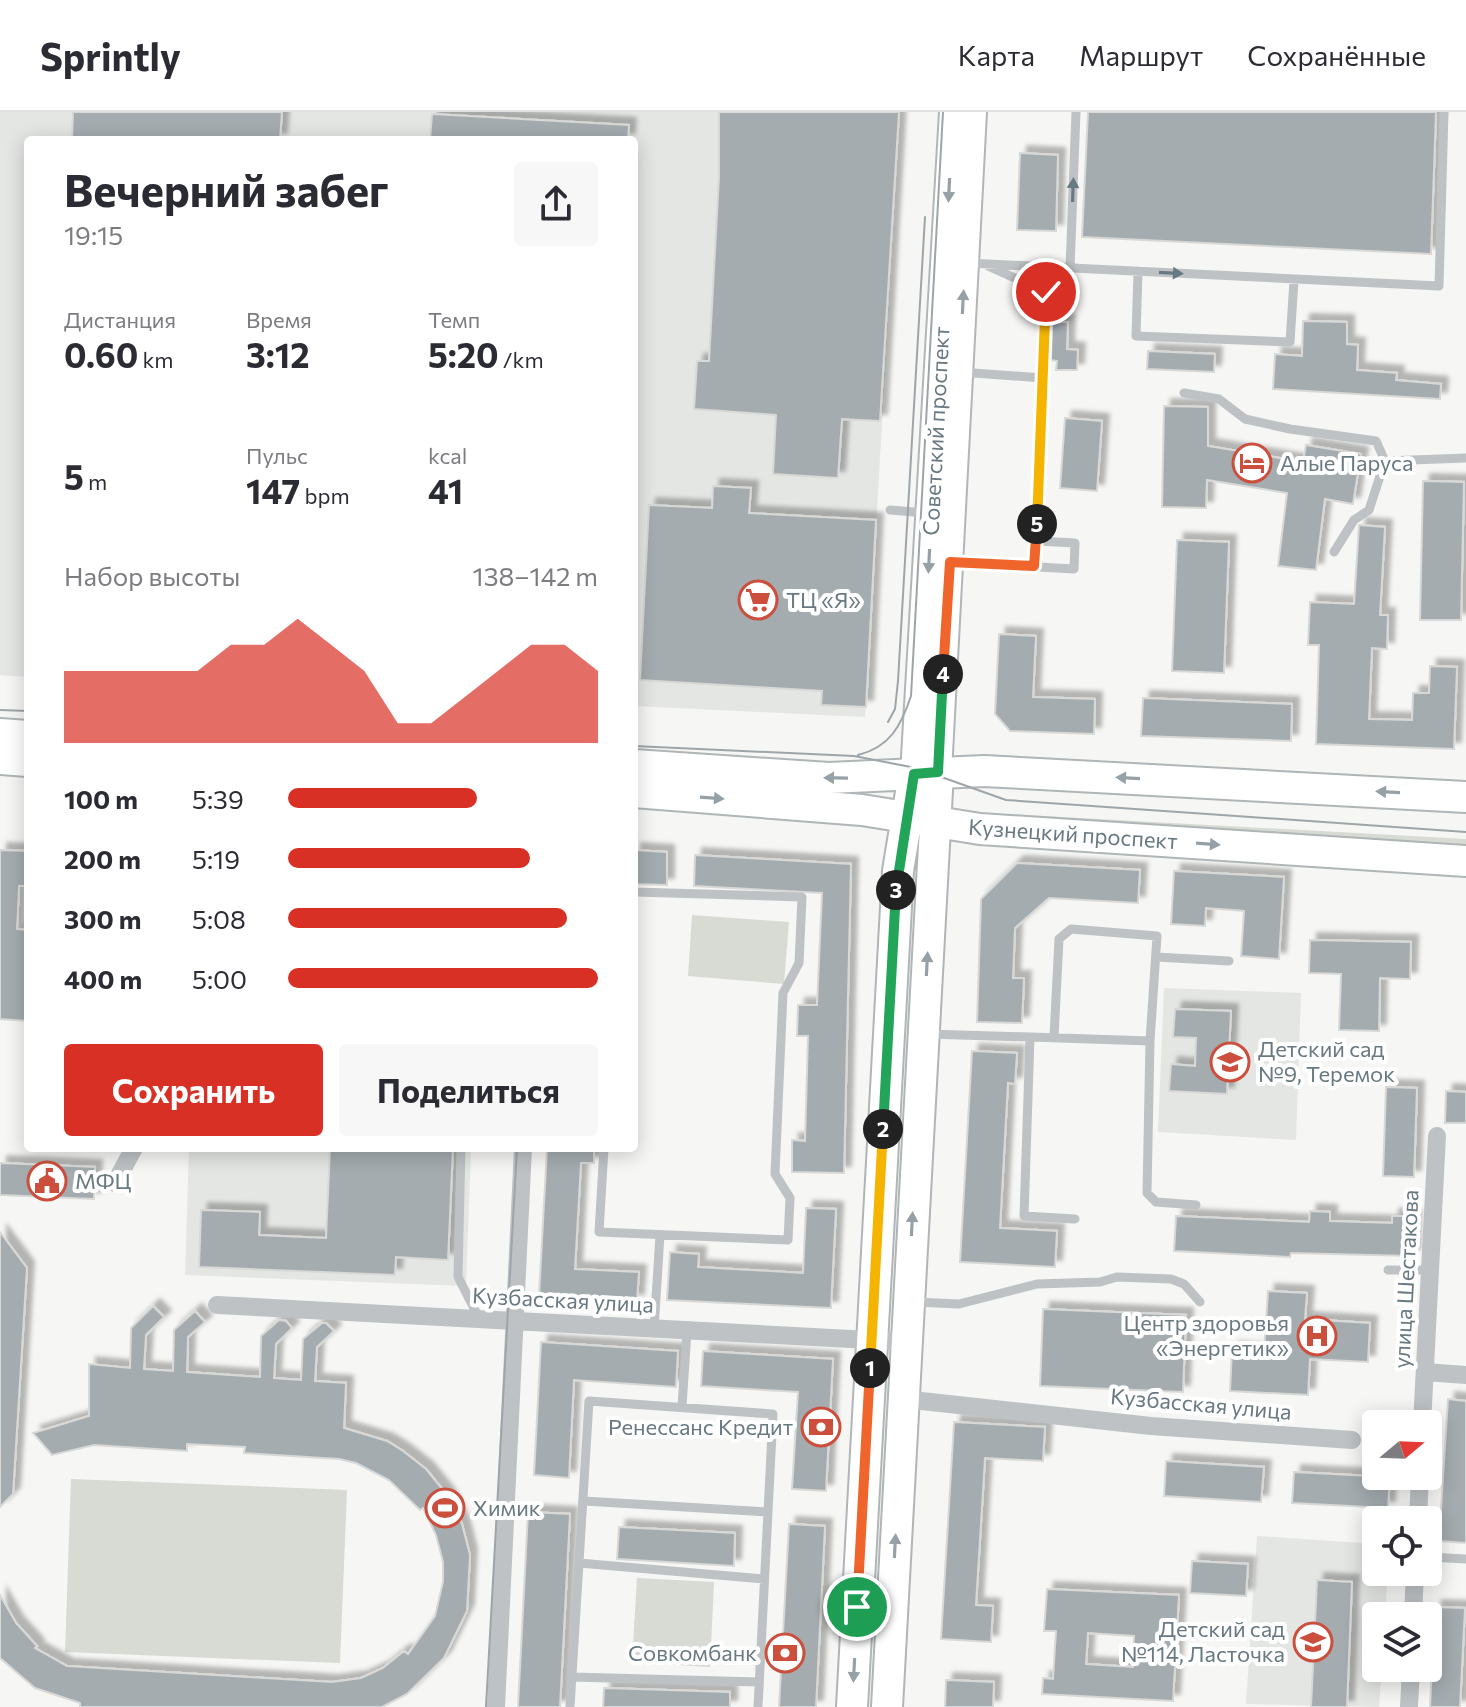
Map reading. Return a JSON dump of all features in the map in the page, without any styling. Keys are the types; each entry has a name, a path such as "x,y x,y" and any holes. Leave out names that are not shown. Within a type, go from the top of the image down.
{"main road":[{"name":"Советский проспект","path":"926,773 931,513 953,112"},
{"name":"Советский проспект","path":"887,1707 923,1034 921,818 950,562 960,372 973,263 973,112"},
{"path":"0,734 24,736"},
{"path":"0,759 24,761"},
{"path":"638,765 829,778 926,773 1466,797"},
{"name":"Кузнецкий проспект","path":"638,792 921,818 980,829 1466,861"},
{"name":"Советский проспект","path":"852,1707 898,871 921,818"}],"street":[{"name":"улица Шестакова","path":"1423,1410 1437,1136"},
{"path":"115,1183 132,1152"},
{"path":"496,1707 523,1152"},
{"name":"Кузбасская улица","path":"217,1305 906,1342"},
{"path":"1425,1372 1466,1375"},
{"name":"Кузбасская улица","path":"903,1399 1151,1426 1352,1440"},
{"path":"1409,1707 1410,1682"}],"lane":[{"path":"1070,268 1076,112"},
{"path":"973,263 1439,286 1444,112"},
{"path":"973,263 1046,292 1034,566"},
{"path":"1138,271 1136,336 1290,342 1294,280"},
{"path":"960,372 1043,378"},
{"path":"1184,393 1219,399 1245,419 1290,429 1376,441 1385,461 1369,510 1354,520 1334,552"},
{"path":"1385,461 1466,458"},
{"path":"890,510 931,513"},
{"path":"950,562 1074,569 1075,543 1036,541"},
{"path":"604,1152 599,1232 788,1240 790,1198 775,1174 777,1114 783,993 799,963 802,897 638,892"},
{"path":"1054,1037 1059,939 1071,929 1157,936 1150,1041 1147,1193 1156,1202 1196,1205"},
{"path":"1156,957 1229,961"},
{"path":"923,1034 1150,1041"},
{"path":"1030,1037 1024,1216 1075,1219"},
{"path":"461,1152 458,1277 480,1320"},
{"path":"654,1329 660,1235"},
{"path":"1388,1270 1430,1270"},
{"path":"908,1302 959,1304 1037,1284 1100,1282 1117,1277 1171,1279 1184,1284 1200,1302"},
{"path":"682,1406 687,1331"},
{"path":"570,1707 589,1401 773,1414 758,1707"},
{"path":"584,1501 768,1512"},
{"path":"1442,1558 1466,1559"},
{"path":"579,1563 764,1579"},
{"path":"572,1677 759,1682"}],"shaded area":[{"path":"0,112 900,112 865,717 638,706 638,136 24,136 24,677 0,675"},
{"path":"1006,814 1466,839 1466,849 1004,824"},
{"path":"692,915 789,922 784,984 688,976"},
{"name":"Детский сад №9, Теремок","path":"1164,988 1301,993 1296,1140 1158,1132"},
{"path":"189,1152 471,1152 466,1286 185,1275"},
{"path":"71,1479 347,1490 340,1663 65,1652"},
{"name":"Детский сад №114, Ласточка","path":"1257,1536 1362,1543 1362,1586 1387,1586 1386,1602 1362,1602 1362,1682 1381,1682 1379,1707 1246,1704"},
{"path":"637,1578 714,1582 710,1667 632,1662"}],"building":[{"path":"73,112 282,112 280,136 72,136"},
{"path":"719,112 899,112 880,421 842,419 838,478 773,474 776,415 694,409 697,361 709,361 719,177"},
{"path":"1088,112 1436,112 1431,254 1082,237"},
{"path":"432,114 629,125 628,136 430,136"},
{"path":"1020,153 1058,155 1056,231 1017,230"},
{"path":"1303,321 1347,322 1347,344 1358,345 1357,370 1397,373 1396,380 1441,384 1440,399 1273,389 1275,354 1302,356"},
{"path":"1052,322 1068,322 1067,349 1078,350 1077,370 1056,370 1057,361 1051,360"},
{"path":"1148,351 1215,354 1214,372 1147,369"},
{"path":"1164,406 1208,407 1208,446 1303,462 1306,445 1361,454 1353,504 1325,499 1316,570 1278,566 1287,493 1207,480 1206,508 1162,507"},
{"path":"1065,418 1102,421 1097,491 1060,488"},
{"path":"1423,481 1464,482 1461,620 1420,620"},
{"name":"ТЦ «Я»","path":"713,486 751,488 749,513 876,520 866,707 821,705 822,691 640,680 649,505 712,508"},
{"path":"1359,525 1385,527 1380,615 1388,615 1387,649 1372,648 1369,719 1412,720 1413,693 1429,693 1430,666 1457,667 1454,749 1316,744 1319,645 1308,645 1310,602 1354,604"},
{"path":"1177,540 1229,542 1224,673 1172,671"},
{"path":"999,634 1036,636 1033,697 1095,699 1094,734 1010,731 995,714"},
{"path":"1143,698 1292,704 1291,741 1141,736"},
{"path":"0,850 24,851 24,886 19,886 17,929 24,930 24,1021 0,1019"},
{"path":"638,850 667,852 667,885 638,884"},
{"path":"695,855 851,864 844,1173 792,1172 792,1140 805,1141 808,1036 797,1036 798,1005 817,1005 822,893 694,886"},
{"path":"1017,863 1140,870 1138,903 1049,898 1015,928 1013,978 1024,978 1022,1023 977,1022 981,899"},
{"path":"1174,871 1284,877 1279,959 1241,956 1244,911 1206,908 1205,926 1171,924"},
{"path":"1310,940 1411,942 1410,979 1380,978 1379,1031 1339,1030 1341,974 1309,973"},
{"path":"1175,1009 1231,1011 1227,1094 1169,1091 1171,1064 1195,1066 1196,1038 1173,1037"},
{"path":"972,1051 1017,1053 1015,1084 1008,1083 1000,1228 1057,1231 1055,1267 960,1262"},
{"path":"1386,1087 1417,1088 1414,1177 1383,1176"},
{"path":"1446,1091 1466,1092 1466,1123 1445,1123"},
{"path":"330,1152 453,1152 448,1260 396,1257 395,1275 199,1267 201,1210 260,1212 259,1235 326,1238"},
{"path":"547,1152 594,1152 594,1163 581,1163 575,1269 639,1272 637,1301 539,1296"},
{"name":"МФЦ","path":"0,1163 95,1167 94,1199 0,1195"},
{"path":"806,1208 836,1209 831,1308 667,1300 670,1252 699,1254 698,1267 803,1273"},
{"path":"1310,1211 1330,1212 1330,1221 1392,1223 1392,1216 1414,1216 1413,1256 1291,1253 1290,1257 1174,1251 1176,1216 1309,1222"},
{"path":"0,1232 27,1268 13,1494 0,1507"},
{"name":"Центр здоровья «Энергетик»","path":"1268,1291 1307,1293 1305,1319 1370,1323 1368,1362 1310,1359 1308,1395 1230,1391 1232,1349 1264,1351"},
{"name":"Химик","path":"153,1306 164,1317 146,1335 144,1369 173,1371 174,1330 195,1311 205,1322 188,1337 187,1372 260,1377 261,1336 279,1320 286,1321 292,1328 276,1344 274,1378 301,1380 303,1339 326,1323 334,1331 317,1347 315,1381 346,1383 344,1428 387,1441 403,1451 426,1469 448,1496 462,1524 470,1555 467,1611 444,1658 407,1694 382,1707 80,1707 80,1703 35,1688 0,1658 0,1595 16,1623 37,1646 35,1648 67,1666 332,1682 361,1678 383,1668 404,1651 408,1654 435,1616 443,1582 443,1562 436,1535 423,1508 420,1510 389,1480 356,1463 339,1459 244,1453 245,1447 187,1444 187,1451 94,1445 52,1455 33,1433 89,1416 89,1364 130,1368 131,1328"},
{"path":"1043,1309 1186,1315 1183,1392 1040,1386"},
{"path":"541,1342 678,1351 676,1387 574,1380 569,1478 534,1475"},
{"path":"703,1351 833,1359 826,1491 792,1489 798,1392 701,1386"},
{"path":"1448,1399 1466,1401 1466,1543 1442,1541"},
{"path":"954,1422 1045,1427 1043,1461 985,1458 976,1605 993,1606 991,1642 941,1639"},
{"path":"1166,1461 1264,1467 1261,1502 1164,1496"},
{"path":"1294,1472 1362,1476 1362,1490 1389,1490 1388,1506 1292,1503"},
{"path":"528,1512 570,1514 560,1707 518,1707"},
{"path":"789,1524 825,1526 816,1707 779,1707"},
{"path":"619,1527 735,1533 734,1566 617,1559"},
{"path":"1192,1561 1248,1564 1246,1596 1190,1593"},
{"path":"1317,1580 1352,1582 1347,1707 1311,1707"},
{"path":"1047,1589 1179,1595 1173,1701 1042,1694 1043,1678 1053,1679 1056,1631 1044,1631","holes":["1088,1633 1134,1636 1133,1667 1086,1664"]},
{"path":"1442,1607 1465,1608 1460,1707 1430,1707 1431,1682 1442,1682"},
{"path":"946,1680 994,1682 993,1707 945,1707"},
{"path":"604,1688 730,1692 730,1707 603,1707"}],"tram line":[{"path":"858,755 878,747 893,734 911,696 943,112"},
{"path":"888,722 895,709 898,681 925,217"},
{"path":"0,710 24,711"},
{"path":"638,746 854,756 916,768 1006,800 1466,832"},
{"path":"486,1707 517,1152"}],"place":[{"name":"Алые Паруса","path":"1252,463"},
{"name":"ТЦ «Я»","path":"758,600"},
{"name":"Детский сад №9, Теремок","path":"1230,1062"},
{"name":"МФЦ","path":"47,1181"},
{"name":"Центр здоровья «Энергетик»","path":"1317,1336"},
{"name":"Ренессанс Кредит","path":"821,1427"},
{"name":"Химик","path":"445,1508"},
{"name":"Детский сад №114, Ласточка","path":"1313,1642"},
{"name":"Совкомбанк","path":"785,1653"}],"route":[{"path":"857,1607 898,871 914,774 938,772 950,562 1034,566 1046,292"}]}
